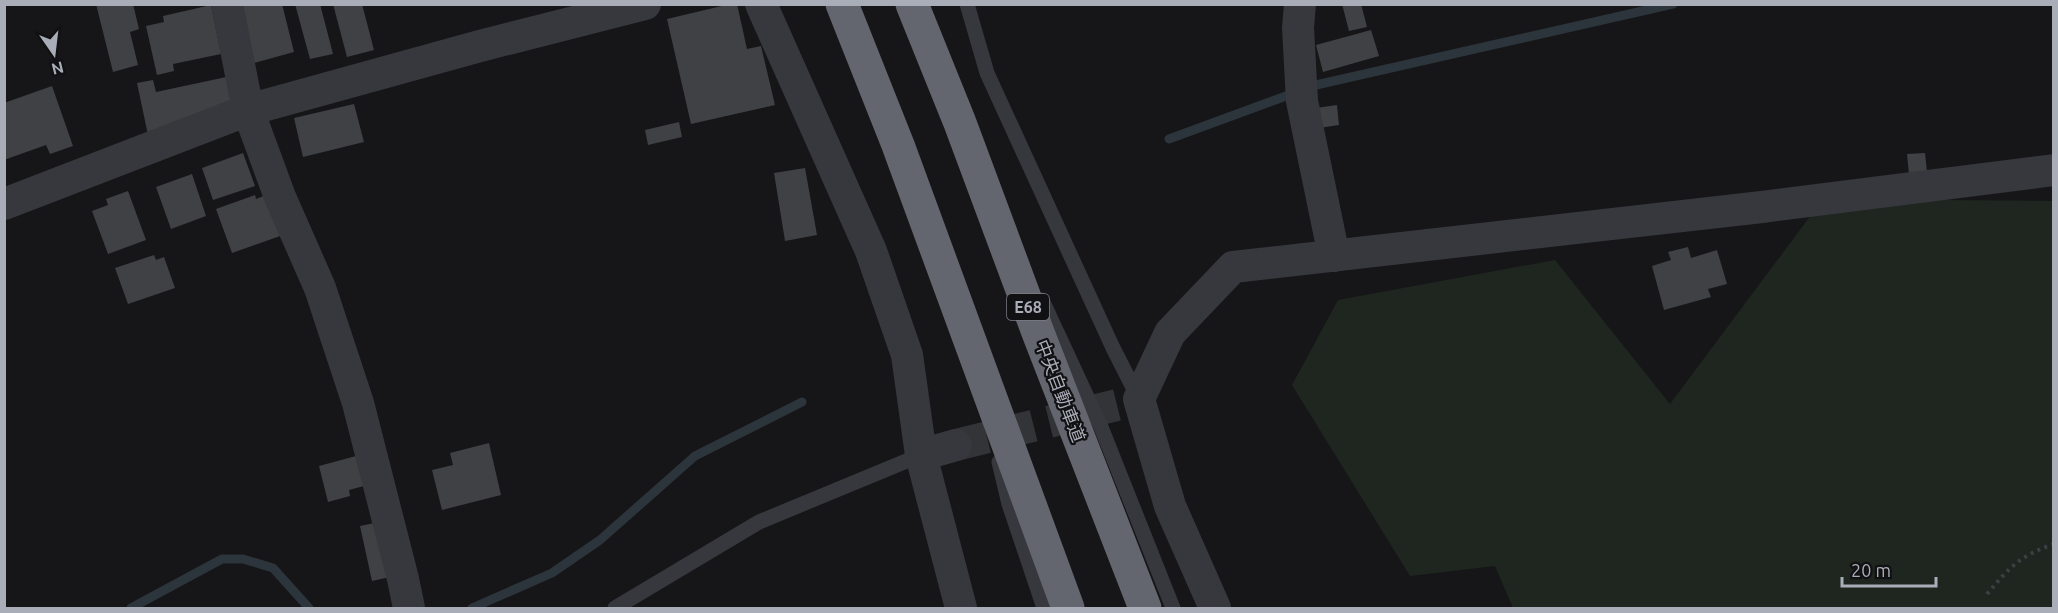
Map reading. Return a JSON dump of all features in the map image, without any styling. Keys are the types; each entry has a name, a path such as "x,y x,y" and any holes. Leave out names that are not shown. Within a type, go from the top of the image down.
{"highway":[{"path":"842,4 898,145 1068,609"},
{"name":"中央自動車道","path":"912,4 960,123 1145,609"}],"street":[{"path":"227,4 248,110 280,197 320,288 358,403 406,594"},
{"path":"4,204 248,110 480,46 645,4"},
{"path":"761,4 871,251 907,355 921,454 961,609"},
{"path":"1300,4 1298,28 1301,88 1334,256"},
{"path":"1215,609 1128,402 1170,333 1233,267 1762,207 2054,170"},
{"path":"921,454 956,445"}],"lane":[{"path":"967,4 987,73 1094,307 1128,402"},
{"path":"960,123 1101,427 1173,609"},
{"path":"969,338 1009,504 1044,609"},
{"path":"615,609 759,522 921,454"}],"path":[{"path":"1987,594 2011,566 2034,550 2054,544"}],"shaded area":[{"path":"1823,199 2053,201 2053,608 1513,608 1495,566 1410,576 1292,385 1338,300 1555,260 1670,404"}],"building":[{"path":"96,4 133,4 139,29 130,32 138,65 113,72"},
{"path":"234,4 282,4 294,52 250,64"},
{"path":"295,4 320,4 333,54 310,59"},
{"path":"333,4 362,4 374,50 347,57"},
{"path":"737,4 747,49 761,46 775,105 691,124 667,19"},
{"path":"1342,4 1361,4 1367,27 1349,31"},
{"path":"211,5 221,54 173,64 174,71 157,75 146,26 164,22 163,16"},
{"path":"1371,30 1379,56 1323,72 1316,45"},
{"path":"231,76 237,104 148,135 137,83 153,80 156,92"},
{"path":"52,86 73,146 50,154 46,145 4,160 4,103"},
{"path":"354,104 364,142 303,157 294,118"},
{"path":"1337,105 1339,125 1319,128 1316,108"},
{"path":"679,122 682,137 648,145 645,130"},
{"path":"243,153 255,186 213,200 202,168"},
{"path":"1925,153 1927,172 1909,174 1907,154"},
{"path":"805,168 817,235 785,241 774,173"},
{"path":"192,174 206,216 171,229 156,187"},
{"path":"128,191 146,240 108,254 92,211 108,205 106,199"},
{"path":"269,194 283,235 232,253 216,209 255,195 256,199"},
{"path":"1688,247 1691,258 1717,250 1727,284 1708,289 1711,297 1664,310 1652,266 1671,260 1668,252"},
{"path":"154,255 156,260 164,257 175,288 128,304 115,268"},
{"path":"489,443 501,495 442,510 432,470 453,465 450,453"},
{"path":"356,456 364,486 349,490 350,496 328,502 319,466"},
{"path":"379,522 390,577 372,581 360,526"}],"waterway":[{"path":"1169,139 1316,85 1673,4"},
{"path":"472,608 552,573 600,540 695,456 802,402"},
{"path":"131,608 222,559 243,559 273,568 309,608"}],"tunnel":[{"path":"956,445 1117,405"}]}
